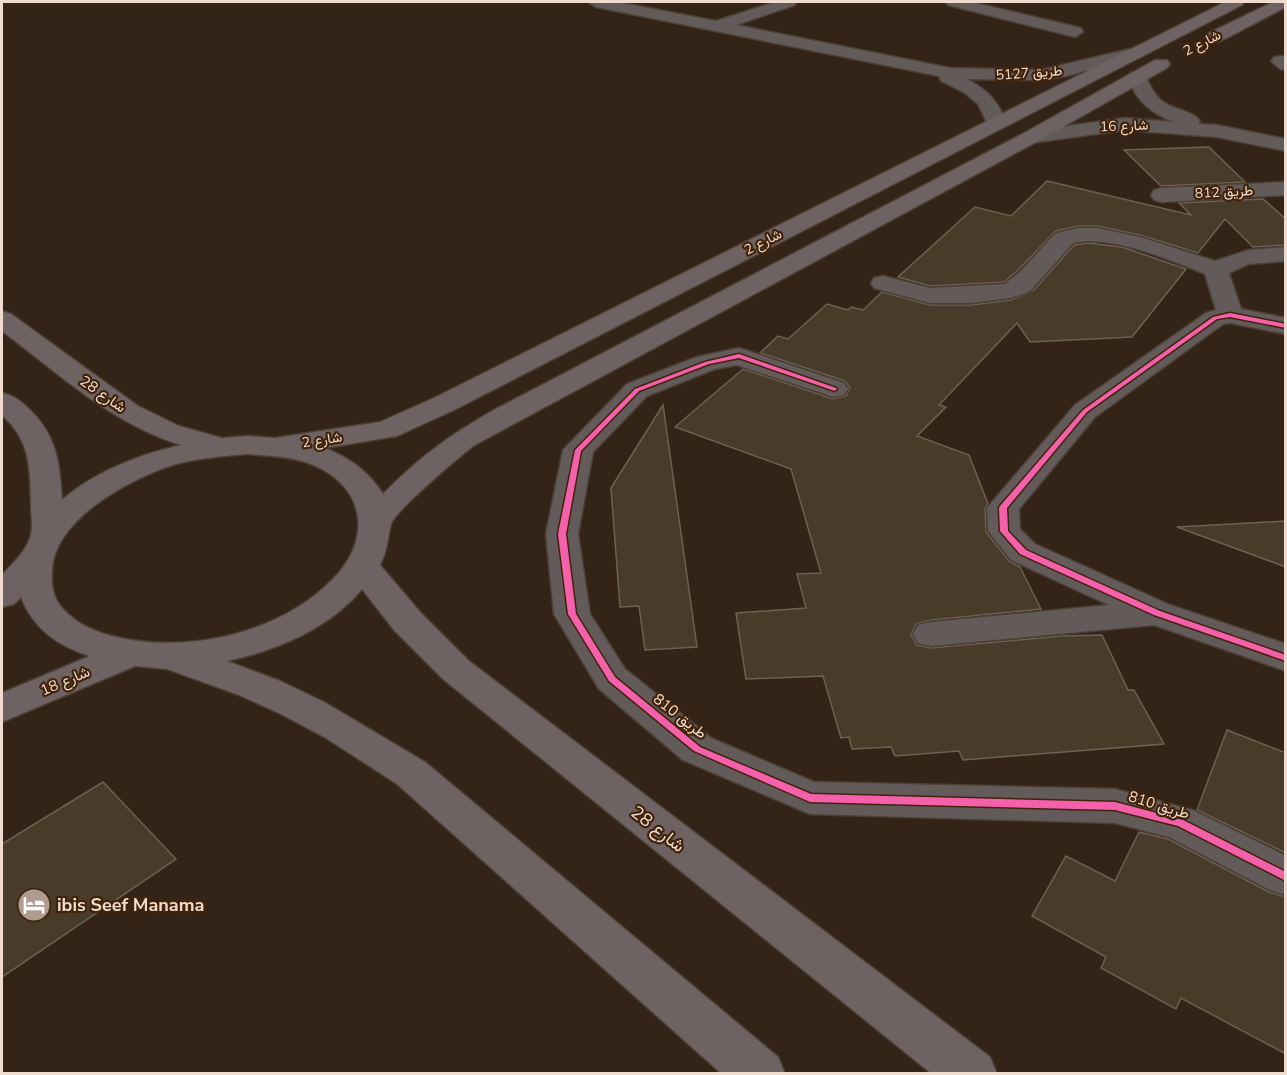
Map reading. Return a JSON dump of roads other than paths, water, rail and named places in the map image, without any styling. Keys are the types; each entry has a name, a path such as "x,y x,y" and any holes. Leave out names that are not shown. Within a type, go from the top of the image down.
{"main road":[{"name":"شارع 2","path":"277,447 387,430 444,404 1236,2"},
{"name":"شارع 2","path":"377,519 425,470 462,440 504,416 1031,137 1137,77 1284,2"},
{"name":"شارع 28","path":"2,319 128,412 169,432 217,447"},
{"path":"2,401 19,415 38,439 43,461 42,547 34,584 43,608 62,629 92,644 129,654 171,656 212,651 250,642 287,627 319,609 345,588 363,566 374,542 377,519 368,493 347,471 315,455 277,447 217,447 157,461 101,486 70,509 42,547 2,596"},
{"name":"شارع 28","path":"363,566 382,595 411,628 456,670 972,1074"},
{"name":"شارع 18","path":"2,708 129,654"},
{"path":"171,656 233,677 294,704 353,735 411,773 760,1074"}],"street":[{"name":"طريق 5127","path":"596,2 922,69 981,76 1041,75 1134,53"},
{"name":"طريق 5127","path":"716,26 789,2"},
{"path":"954,2 1075,32"},
{"name":"طريق 5127","path":"922,69 960,83 976,92 991,107 996,123"},
{"name":"شارع 16","path":"1137,77 1140,90 1152,104 1176,116 1217,131"},
{"name":"شارع 16","path":"1031,137 1125,124 1217,131 1286,145"},
{"name":"طريق 812","path":"1162,195 1286,188"},
{"path":"883,283 924,295 1000,294 1017,288 1065,238 1082,236 1114,237 1176,254 1216,270 1243,257 1286,254"},
{"path":"1216,270 1230,315"},
{"path":"1286,326 1230,315 1215,318 1085,411 1003,508 1004,531 1023,552 1157,613 1286,658"},
{"name":"طريق 810","path":"834,389 739,356 707,363 637,390 578,450 562,534 572,614 612,679 697,748 810,798 1115,806 1180,823 1286,877"},
{"path":"931,634 1157,613"}],"place":[{"name":"ibis Seef Manama","path":"34,905"}]}
